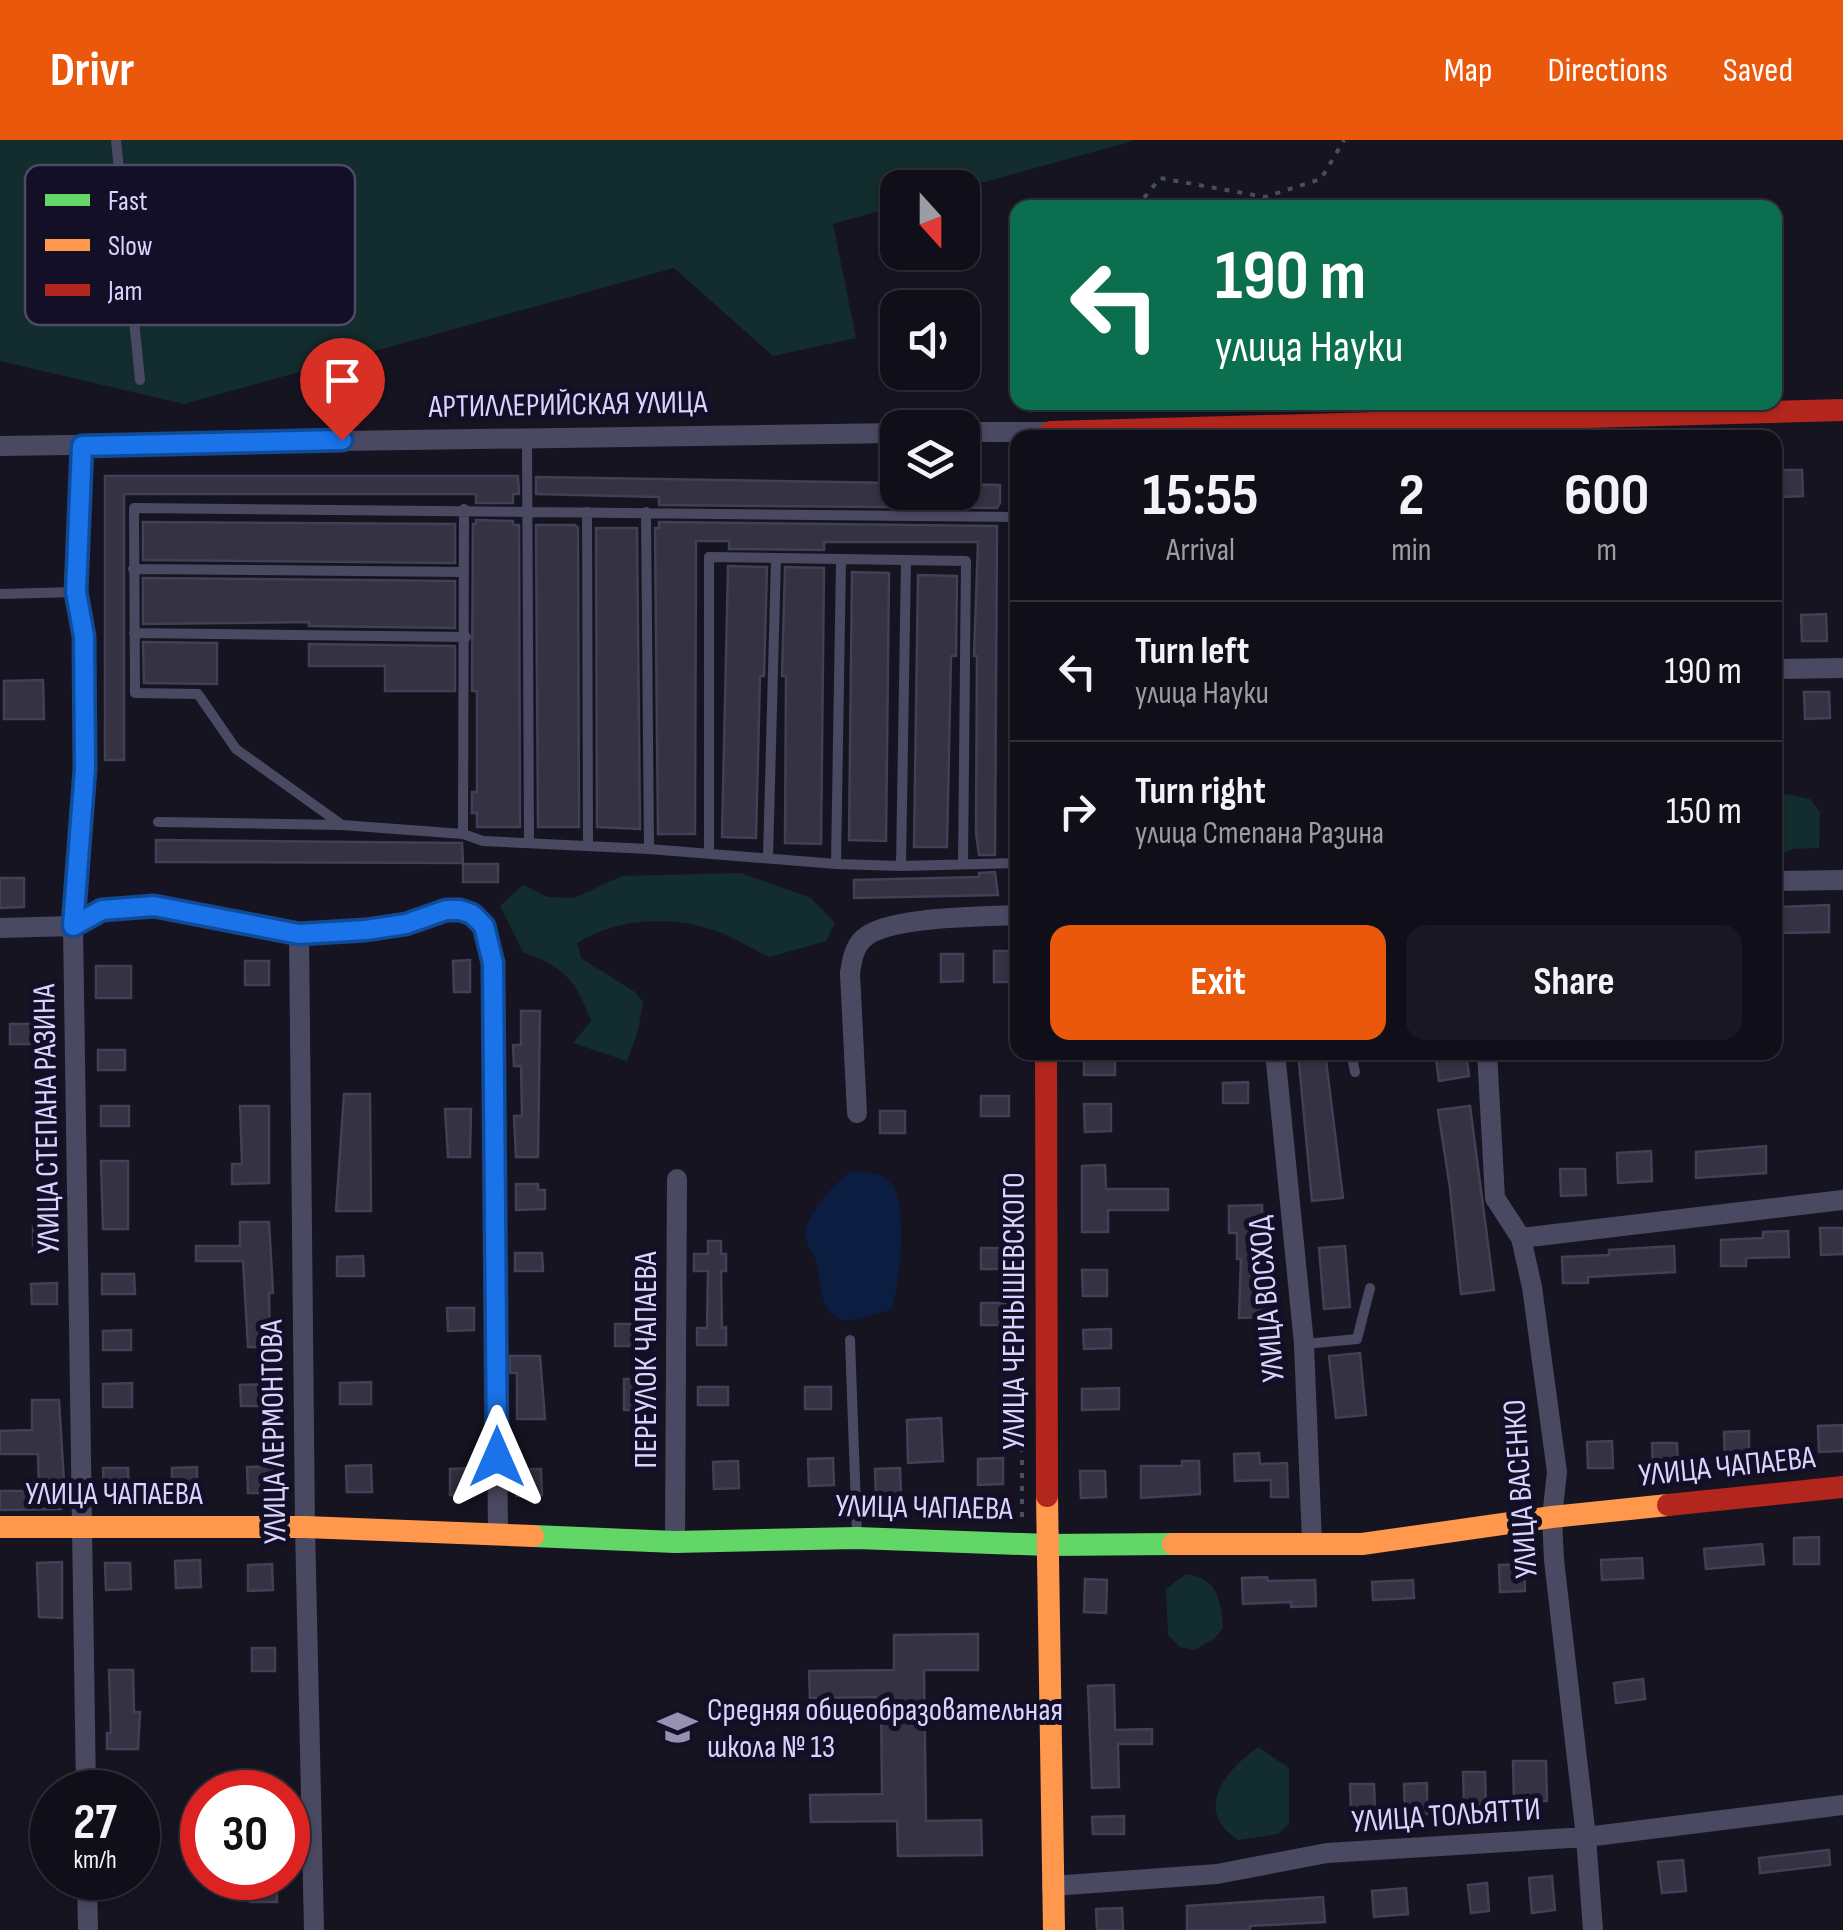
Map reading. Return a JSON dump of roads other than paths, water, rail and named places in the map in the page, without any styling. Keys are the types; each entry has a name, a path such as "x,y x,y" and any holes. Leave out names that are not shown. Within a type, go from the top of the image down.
{"street":[{"path":"1372,430 1500,428 1843,410"},
{"path":"980,432 1010,432"},
{"name":"АРТИЛЛЕРИЙСКАЯ УЛИЦА","path":"0,446 880,433"},
{"name":"УЛИЦА СТЕПАНА РАЗИНА","path":"82,446 76,592 84,636 85,769 73,926 86,1770"},
{"path":"1782,668 1843,668"},
{"path":"1782,881 1843,880"},
{"path":"0,928 73,926 102,910 154,906 299,934 406,924 446,910 472,914 484,926 493,963 498,1533"},
{"path":"857,1113 850,973 853,952 865,937 898,923 1010,916"},
{"name":"УЛИЦА ЛЕРМОНТОВА","path":"299,934 314,1930"},
{"name":"УЛИЦА ЧЕРНЫШЕВСКОГО","path":"1046,1060 1054,1930"},
{"name":"УЛИЦА ВОСХОД","path":"1276,1060 1304,1344 1312,1542"},
{"name":"УЛИЦА ВАСЕНКО","path":"1488,1060 1496,1198 1520,1238 1532,1287 1557,1472 1552,1517 1554,1560 1593,1930"},
{"name":"ПЕРЕУЛОК ЧАПАЕВА","path":"675,1542 677,1179"},
{"path":"1520,1238 1843,1200"},
{"name":"УЛИЦА ЧАПАЕВА","path":"0,1527 305,1527 675,1542 857,1538 1048,1545 1362,1544 1552,1517 1843,1488"},
{"name":"УЛИЦА ТОЛЬЯТТИ","path":"1052,1886 1217,1874 1327,1853 1586,1837 1843,1804"},
{"path":"87,1900 88,1930"}],"lane":[{"path":"116,140 118,165"},
{"path":"134,325 140,380"},
{"path":"527,437 529,843"},
{"path":"342,825 236,749 198,694 136,692 134,508 1010,517"},
{"path":"463,834 464,510"},
{"path":"587,512 588,846"},
{"path":"646,512 648,849"},
{"path":"710,854 709,557 966,561 963,864"},
{"path":"768,857 776,559"},
{"path":"836,864 841,560"},
{"path":"901,866 906,560"},
{"path":"134,569 464,572"},
{"path":"0,594 76,592"},
{"path":"134,633 466,637"},
{"path":"158,822 342,825 463,834 484,841 836,864 1010,862"},
{"path":"1353,1060 1354,1072"},
{"path":"1304,1344 1357,1339 1370,1288"},
{"path":"850,1340 857,1538"}],"water":[{"path":"851,1171 888,1180 899,1205 901,1242 891,1310 845,1320 825,1305 806,1231 820,1202"}],"place":[{"name":"Средняя общеобразовательная школа № 13","path":"677,1728"}]}
